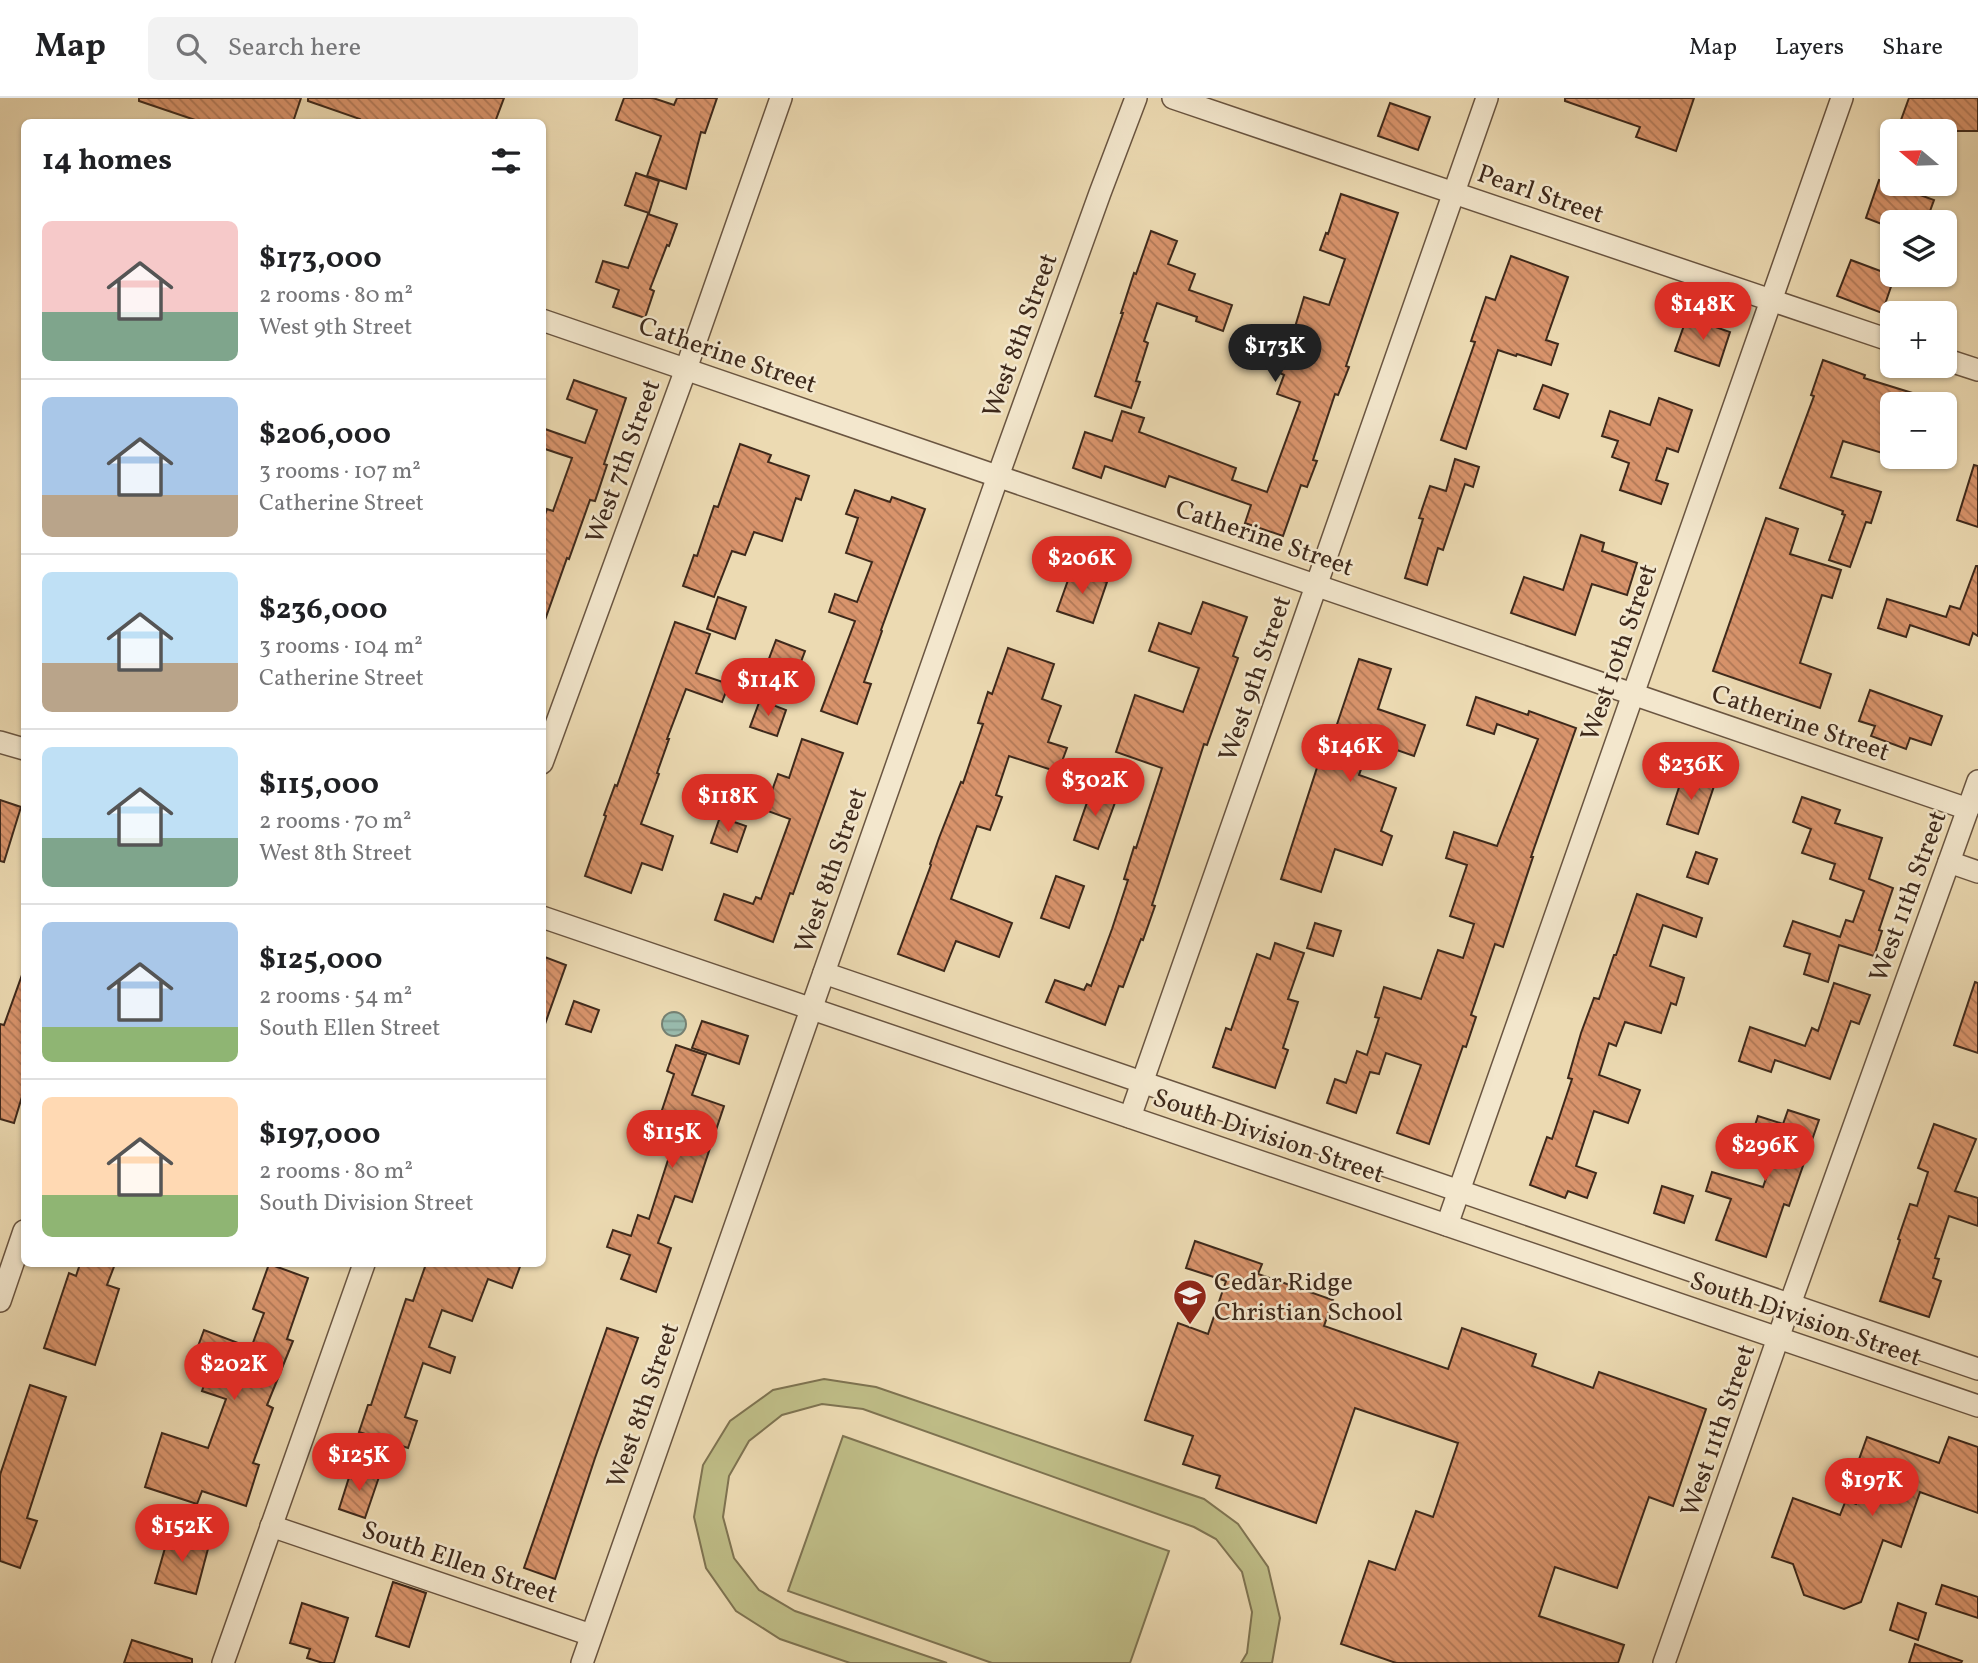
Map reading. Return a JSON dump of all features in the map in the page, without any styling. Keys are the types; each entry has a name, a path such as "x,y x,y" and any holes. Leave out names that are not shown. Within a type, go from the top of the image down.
{"street":[{"name":"West 7th Street","path":"546,752 686,369 781,98"},
{"name":"West 8th Street","path":"582,1663 998,476 1136,98"},
{"name":"Pearl Street","path":"1173,98 1880,337"},
{"name":"West 9th Street","path":"1130,1117 1487,98"},
{"name":"West 10th Street","path":"1447,1225 1842,98"},
{"name":"Catherine Street","path":"546,321 1968,809"},
{"path":"1957,363 1978,370"},
{"path":"0,742 21,748"},
{"name":"West 11th Street","path":"1664,1663 1978,781"},
{"path":"1949,862 1978,872"},
{"name":"South Division Street","path":"546,918 1978,1406"},
{"name":"South Division Street","path":"824,973 1978,1369"},
{"path":"0,1301 21,1240"},
{"path":"223,1663 363,1267"},
{"name":"South Ellen Street","path":"271,1526 591,1635"}],"shaded area":[{"path":"674,1012 683,1015 686,1024 683,1033 674,1036 665,1033 662,1024 665,1015"},
{"path":"824,1379 876,1387 1204,1499 1238,1524 1268,1567 1280,1618 1272,1663 1241,1663 1247,1653 1252,1612 1242,1572 1216,1539 1194,1527 863,1409 822,1404 782,1415 749,1441 729,1476 723,1517 734,1558 759,1590 795,1611 947,1663 850,1663 780,1639 736,1611 706,1568 694,1517 703,1465 730,1421 773,1390"},
{"path":"843,1436 1169,1551 1130,1663 992,1663 788,1591"}],"building":[{"path":"139,98 301,98 294,119 192,119 139,101"},
{"path":"308,98 504,98 496,119 360,119 308,101"},
{"path":"624,98 653,98 674,105 677,98 717,98 705,133 701,132 686,189 647,176 661,136 616,120"},
{"path":"1565,98 1694,98 1676,151 1636,137 1640,127 1565,101"},
{"path":"1909,98 1978,98 1978,131 1957,131 1957,119 1901,119"},
{"path":"1390,103 1430,117 1418,150 1378,136"},
{"path":"636,173 659,181 649,213 625,205"},
{"path":"1879,180 1880,196 1923,196 1934,200 1930,210 1880,210 1880,223 1866,218"},
{"path":"1341,194 1398,213 1346,366 1349,367 1338,395 1335,394 1313,460 1317,461 1307,487 1301,485 1283,536 1245,523 1251,505 1169,476 1165,487 1105,466 1101,478 1073,468 1085,432 1112,441 1122,411 1144,418 1139,432 1236,468 1232,480 1267,492 1300,402 1277,394 1284,375 1280,373 1297,327 1304,297 1329,305 1345,259 1320,250"},
{"path":"648,214 677,224 650,289 654,291 645,318 613,307 619,290 596,282 603,261 628,268"},
{"path":"1151,231 1177,241 1168,264 1195,274 1189,290 1232,305 1223,331 1196,321 1197,317 1157,303 1144,341 1148,343 1136,381 1140,382 1131,408 1095,396 1134,273 1136,274"},
{"path":"1511,256 1568,277 1546,340 1558,344 1551,365 1498,350 1466,449 1441,440 1475,342 1471,341 1486,297 1495,300"},
{"path":"1851,260 1880,271 1880,287 1891,287 1886,301 1880,301 1880,312 1837,296"},
{"path":"1687,317 1730,332 1719,366 1675,351"},
{"path":"1823,360 1865,375 1864,378 1909,392 1880,392 1880,452 1843,441 1831,477 1881,492 1871,523 1866,522 1850,567 1829,560 1845,515 1842,514 1843,511 1780,488 1814,396 1811,395"},
{"path":"574,380 626,398 595,501 590,500 546,617 546,512 547,509 553,511 572,458 546,449 546,429 585,443 597,410 567,399"},
{"path":"1543,385 1568,394 1559,418 1534,409"},
{"path":"1659,398 1692,410 1678,452 1667,448 1656,480 1668,484 1661,504 1620,490 1629,463 1612,457 1618,441 1602,436 1610,411 1650,425"},
{"path":"740,444 771,455 768,462 809,476 801,500 796,498 782,541 754,532 745,555 732,551 714,597 683,586 694,555 697,556 714,506 718,507"},
{"path":"1455,459 1479,467 1473,487 1465,484 1443,550 1438,548 1427,585 1405,578 1423,519 1419,518 1430,486 1446,491"},
{"path":"1974,465 1978,466 1978,527 1957,520"},
{"path":"855,490 890,502 892,497 925,509 864,682 871,684 857,724 821,711 855,621 829,612 835,594 857,602 872,562 846,553 858,518 846,514"},
{"path":"1766,518 1798,529 1790,554 1841,570 1832,598 1822,595 1800,663 1831,674 1820,708 1713,671"},
{"path":"1581,535 1604,543 1602,551 1637,563 1627,595 1592,584 1575,635 1511,613 1524,577 1563,590"},
{"path":"1976,566 1978,636 1973,633 1969,645 1910,625 1906,637 1878,628 1887,599 1946,617 1950,606 1960,609"},
{"path":"1072,569 1107,582 1093,623 1057,611"},
{"path":"718,597 746,607 735,639 707,629"},
{"path":"1203,602 1247,617 1233,656 1238,658 1207,745 1204,744 1143,940 1141,939 1123,987 1119,986 1105,1025 1046,1002 1055,980 1084,990 1087,984 1091,986 1128,880 1124,879 1162,768 1116,752 1135,695 1183,712 1199,668 1149,651 1159,623 1191,634"},
{"path":"675,622 710,634 696,673 729,684 722,702 686,689 667,739 657,773 659,774 641,824 673,836 662,870 642,863 631,893 585,876 606,816 604,815 615,785 617,786"},
{"path":"776,640 805,651 796,675 767,664"},
{"path":"1008,648 1054,664 1042,699 1061,706 1048,742 1067,748 1058,772 1009,756 996,795 1002,797 990,830 977,826 951,899 1012,923 999,957 956,941 944,971 898,954 939,838 961,782 963,783 983,724 978,723 988,692 992,694"},
{"path":"1359,659 1391,669 1378,709 1425,725 1414,756 1371,741 1359,775 1396,788 1381,831 1392,836 1382,865 1335,849 1321,892 1281,879 1324,746 1329,748"},
{"path":"1870,690 1942,716 1931,745 1910,738 1906,749 1871,736 1875,726 1859,721"},
{"path":"1476,697 1528,715 1529,711 1576,728 1503,947 1495,944 1471,1015 1476,1017 1466,1047 1463,1046 1429,1144 1397,1133 1421,1065 1386,1053 1379,1074 1370,1072 1356,1113 1327,1103 1335,1079 1346,1083 1357,1051 1367,1055 1379,1018 1375,1017 1384,987 1421,999 1438,950 1463,958 1474,924 1450,916 1467,865 1446,858 1454,832 1497,846 1538,739 1497,724 1494,734 1467,725"},
{"path":"760,700 786,710 777,736 750,727"},
{"path":"802,739 843,753 773,942 715,920 724,894 753,904 756,897 761,899 790,819 765,810 778,774 789,778"},
{"path":"1685,769 1716,780 1698,834 1667,824"},
{"path":"1092,788 1117,797 1098,849 1074,840"},
{"path":"1802,797 1840,810 1835,823 1882,838 1869,879 1893,888 1879,930 1882,931 1874,956 1839,945 1828,982 1804,974 1810,954 1784,946 1793,921 1840,937 1846,920 1853,922 1864,891 1830,879 1835,864 1802,853 1811,829 1793,822"},
{"path":"0,800 21,807 4,862 0,861"},
{"path":"720,817 746,826 737,852 711,843"},
{"path":"1696,852 1717,859 1708,884 1687,877"},
{"path":"1056,876 1084,886 1069,928 1041,918"},
{"path":"1637,894 1702,918 1696,937 1663,925 1650,966 1684,978 1676,1005 1671,1003 1661,1033 1625,1022 1616,1046 1609,1043 1599,1075 1640,1090 1628,1123 1594,1111 1576,1166 1596,1173 1587,1198 1568,1191 1565,1198 1530,1185 1547,1137 1552,1139 1572,1079 1568,1078 1581,1033 1594,998 1599,999"},
{"path":"1315,923 1341,931 1333,956 1307,948"},
{"path":"1275,943 1304,953 1288,999 1298,1002 1283,1048 1288,1050 1275,1088 1213,1067 1226,1028 1231,1030 1257,954 1270,959"},
{"path":"546,958 566,965 546,1021"},
{"path":"21,978 21,1100 14,1123 0,1119 0,1024 4,1025"},
{"path":"1975,982 1978,983 1978,1053 1954,1045"},
{"path":"1834,983 1870,995 1859,1024 1851,1021 1830,1079 1775,1060 1771,1072 1739,1061 1750,1027 1805,1046 1812,1028 1818,1031"},
{"path":"574,1001 599,1010 591,1032 566,1024"},
{"path":"702,1021 748,1036 739,1064 692,1048"},
{"path":"676,1045 706,1055 692,1095 724,1106 692,1202 675,1196 658,1243 671,1248 656,1292 621,1279 630,1255 607,1247 613,1230 631,1236 638,1215 649,1219 668,1160 671,1161 681,1129 658,1122 674,1074 667,1071"},
{"path":"1788,1110 1819,1120 1789,1206 1784,1204 1766,1257 1716,1240 1731,1199 1706,1191 1712,1172 1763,1187 1774,1156 1748,1147 1758,1116 1783,1124"},
{"path":"1934,1124 1976,1139 1955,1191 1978,1198 1978,1226 1949,1216 1935,1258 1939,1259 1933,1278 1941,1281 1929,1317 1880,1301 1910,1204 1917,1206 1928,1172 1918,1168"},
{"path":"1662,1186 1693,1196 1684,1223 1654,1213"},
{"path":"1195,1241 1262,1264 1258,1274 1333,1300 1324,1326 1448,1369 1462,1328 1536,1354 1532,1366 1593,1388 1599,1372 1706,1409 1673,1506 1649,1497 1617,1588 1555,1567 1539,1616 1624,1645 1618,1663 1396,1663 1341,1644 1369,1561 1395,1570 1416,1511 1433,1517 1458,1443 1355,1408 1316,1523 1216,1488 1220,1476 1183,1464 1193,1436 1145,1420 1178,1323 1208,1334 1226,1281 1186,1268"},
{"path":"79,1267 114,1267 107,1285 119,1289 95,1365 44,1348 69,1273 76,1276"},
{"path":"268,1267 277,1267 308,1278 287,1339 293,1341 267,1405 273,1408 253,1463 259,1465 246,1506 202,1491 197,1504 145,1487 162,1433 208,1448 226,1399 202,1391 210,1367 193,1360 204,1330 251,1348 264,1313 253,1309"},
{"path":"425,1267 520,1267 512,1288 488,1279 472,1321 442,1310 429,1347 455,1357 450,1373 423,1363 405,1417 417,1421 408,1448 359,1432 368,1405 371,1405 406,1299 413,1301"},
{"path":"607,1328 638,1338 555,1579 524,1568"},
{"path":"30,1385 66,1397 27,1518 37,1521 20,1568 0,1561 0,1475"},
{"path":"1867,1437 1939,1463 1949,1437 1978,1447 1978,1513 1920,1492 1901,1547 1883,1540 1861,1602 1844,1609 1804,1595 1793,1564 1772,1557 1793,1498 1840,1515 1846,1500 1856,1504 1868,1469 1857,1465"},
{"path":"352,1468 379,1477 365,1518 339,1509"},
{"path":"169,1534 209,1545 196,1594 155,1583"},
{"path":"393,1582 426,1593 409,1647 376,1636"},
{"path":"1942,1585 1978,1597 1978,1618 1936,1604"},
{"path":"302,1603 348,1618 334,1663 307,1658 310,1649 290,1643"},
{"path":"1898,1603 1926,1613 1918,1640 1890,1630"},
{"path":"132,1640 192,1659 192,1663 124,1663"},
{"path":"1915,1644 1962,1661 1909,1663"}],"place":[{"name":"Cedar Ridge Christian School","path":"1190,1326"}]}
